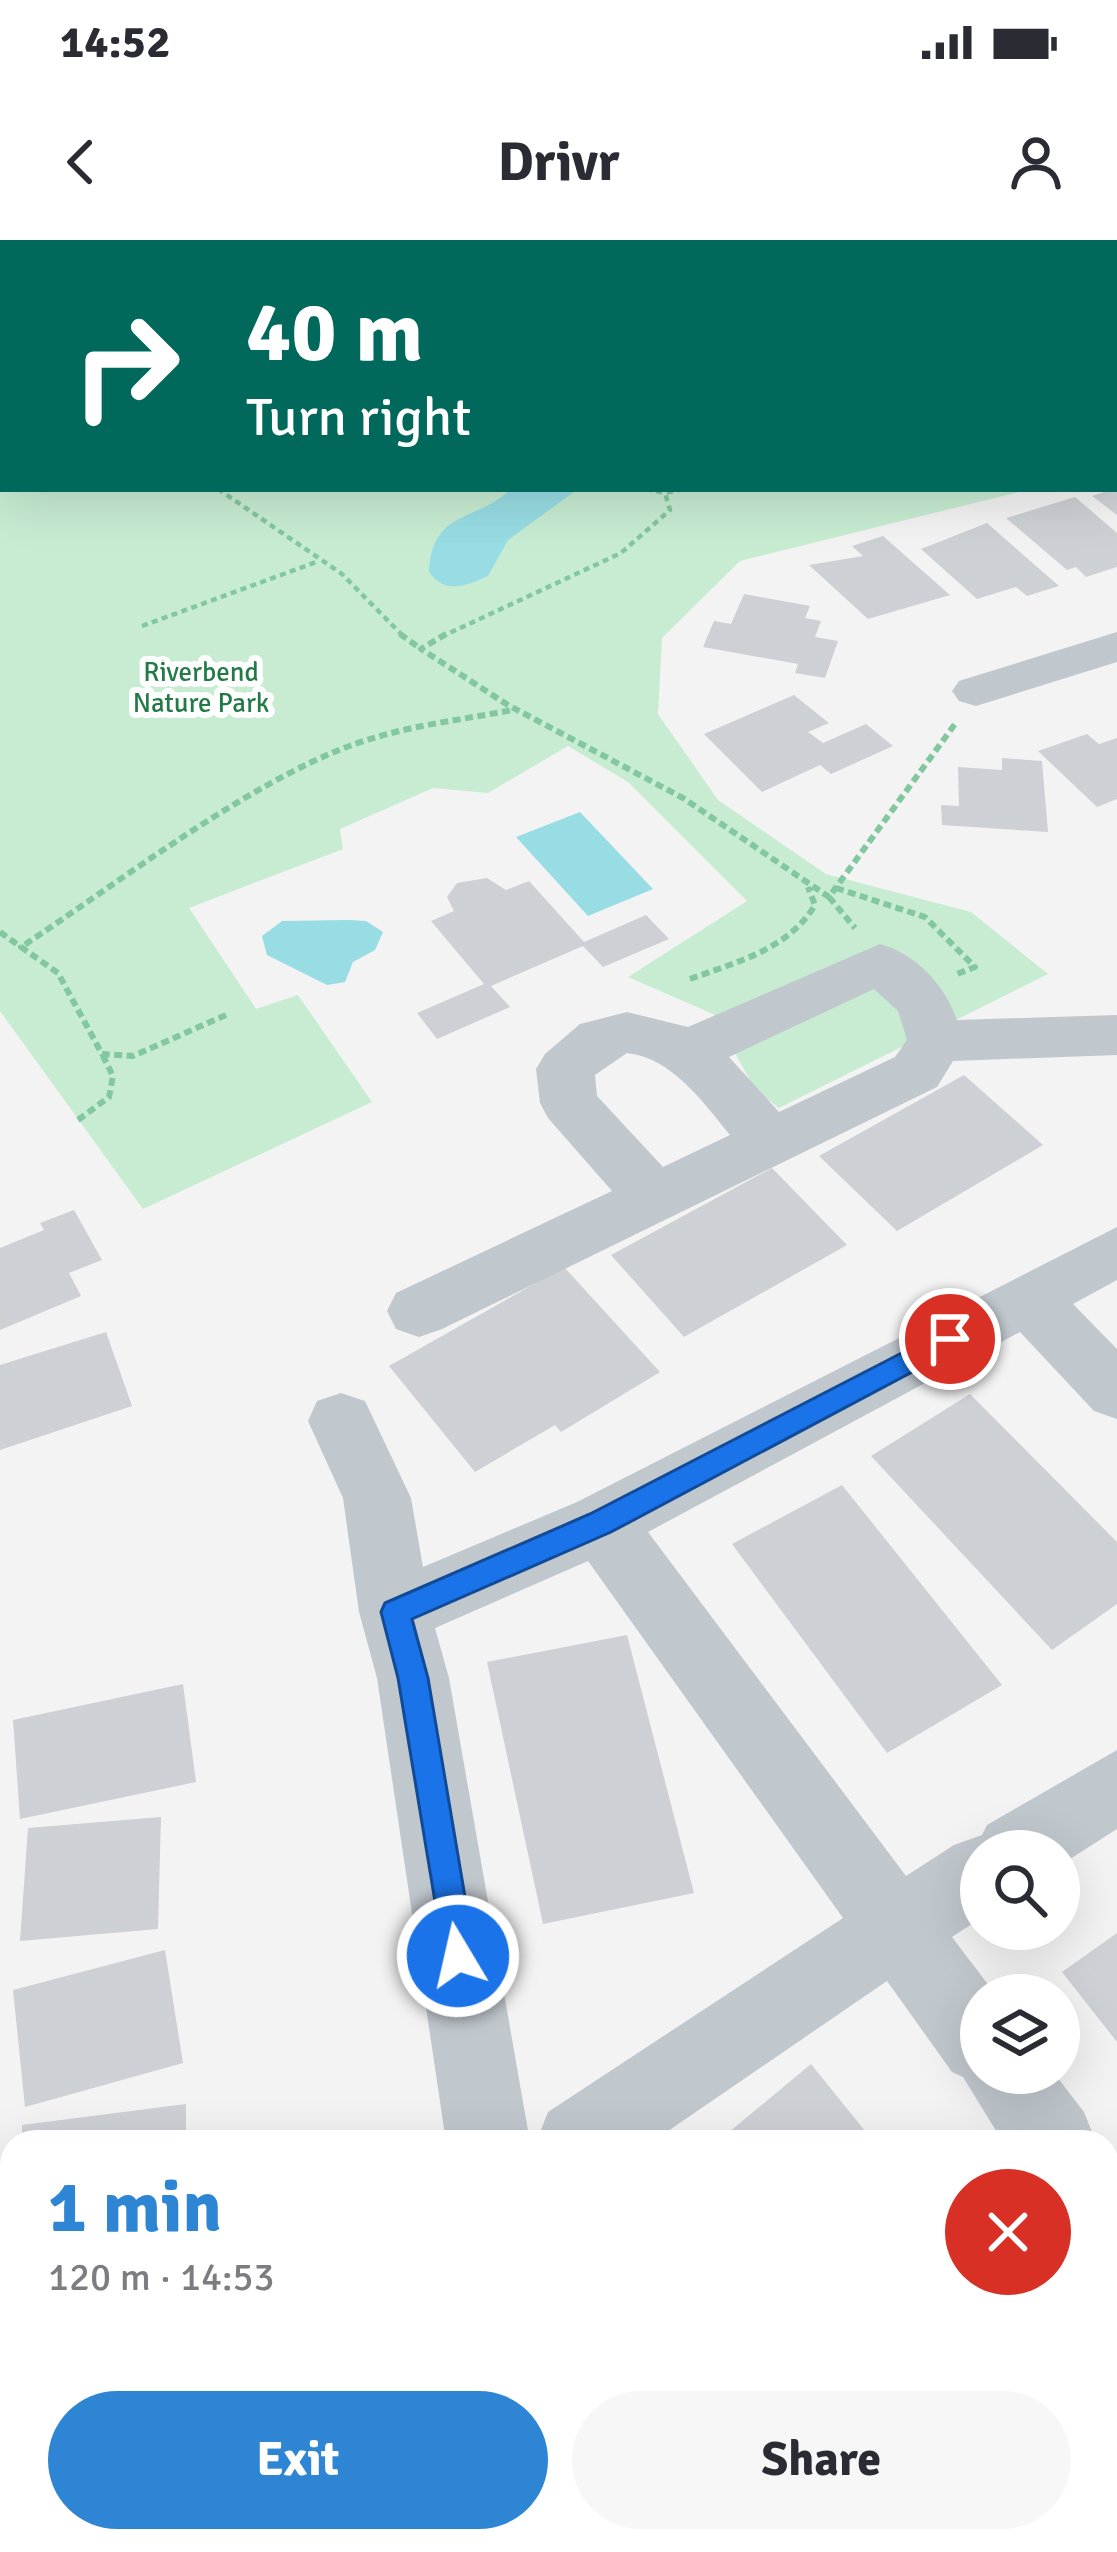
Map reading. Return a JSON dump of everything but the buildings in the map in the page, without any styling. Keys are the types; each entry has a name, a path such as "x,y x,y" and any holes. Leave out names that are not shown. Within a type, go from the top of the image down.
{"street":[{"path":"965,707 1117,646"},
{"path":"689,1051 880,963 923,1002 936,1041"},
{"path":"655,1198 569,1103 565,1069 600,1038 644,1034 689,1051 770,1142"},
{"path":"936,1041 1117,1035"},
{"path":"419,1311 916,1072 936,1041"},
{"path":"395,1612 601,1523 1117,1251"},
{"path":"1028,1298 1117,1392"},
{"path":"341,1421 377,1498 395,1612 413,1678 486,2130"},
{"path":"601,1523 960,2015"},
{"path":"1047,1830 1117,1786"},
{"path":"596,2130 960,1885"},
{"path":"1019,2094 1045,2130"}],"path":[{"path":"222,492 364,593 388,625 421,650 514,709 664,786 829,897 862,937"},
{"path":"660,492 669,492"},
{"path":"421,650 454,628 601,562 662,522 670,510 665,493"},
{"path":"142,626 321,561"},
{"path":"829,897 965,707"},
{"path":"21,947 233,808 322,758 375,737 514,709"},
{"path":"690,979 757,953 806,926 815,904 808,886"},
{"path":"0,932 58,973 113,1076 109,1097 78,1120"},
{"path":"102,1054 133,1056 226,1015"}],"green space":[{"name":"Riverbend Nature Park","path":"0,492 1019,492 740,561 662,638 658,714 718,800 826,874 971,912 1048,974 779,1108 755,1089 713,1014 628,977 747,901 628,782 568,746 488,793 433,788 340,829 343,849 189,908 256,1009 298,995 372,1102 143,1209 0,1011"}],"water":[{"path":"507,492 574,492 508,540 488,576 456,586 435,579 429,572 438,537 458,520"},
{"path":"580,812 653,889 588,916 516,837"},
{"path":"282,921 366,921 383,932 375,950 353,962 345,982 327,985 267,955 262,936"}],"route":[{"path":"458,1956 413,1678 395,1612 601,1523 950,1339"}]}
